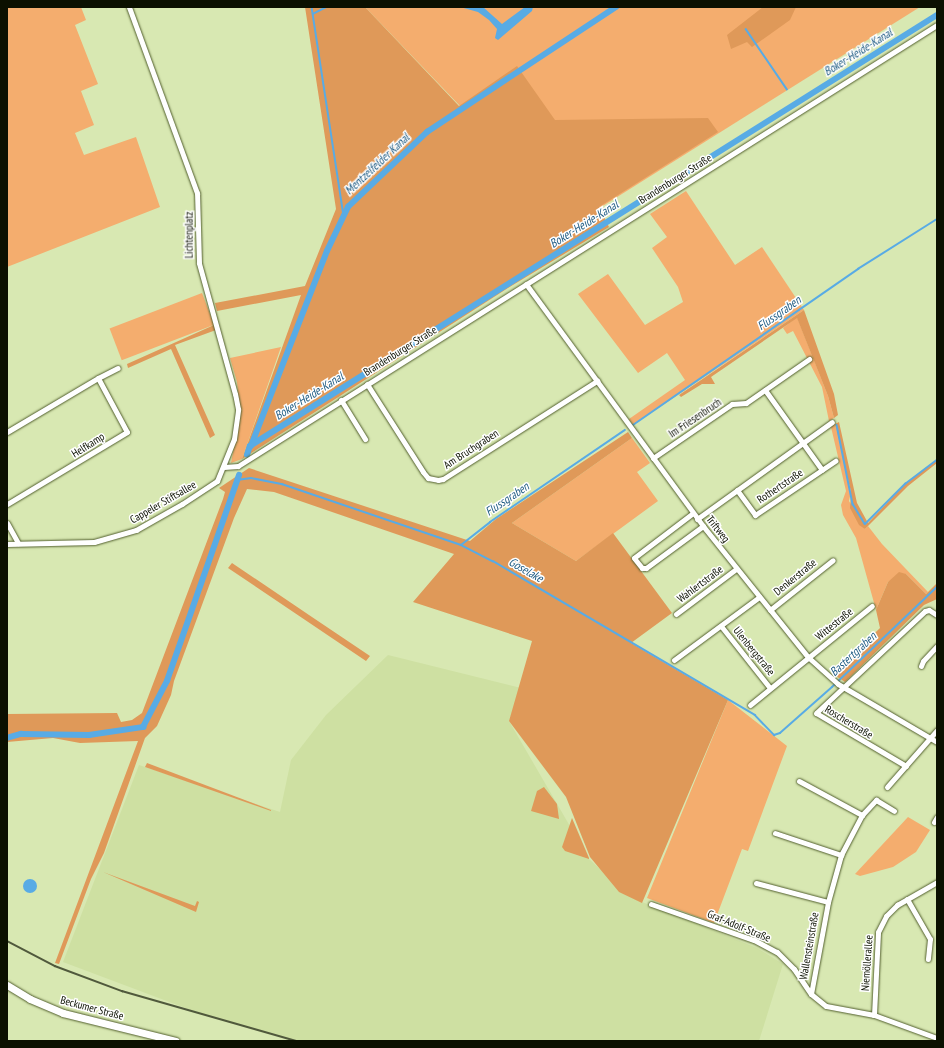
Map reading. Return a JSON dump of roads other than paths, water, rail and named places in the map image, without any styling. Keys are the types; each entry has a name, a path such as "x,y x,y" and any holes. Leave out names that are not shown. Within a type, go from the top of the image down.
{"main road":[{"name":"Beckumer Straße","path":"7,985 30,999 63,1013 152,1038 176,1041"}],"street":[{"name":"Lichtenplatz","path":"129,7 197,193 199,263 238,409 234,439 224,467"},
{"name":"Brandenburger Straße","path":"224,467 238,466 937,25"},
{"name":"Triftweg","path":"526,284 693,513 736,569 808,657 836,683 937,742"},
{"name":"Im Friesenbruch","path":"653,458 732,404 746,403 809,358"},
{"path":"7,432 98,378 118,368"},
{"name":"Helfkamp","path":"7,504 127,432 98,378"},
{"name":"Am Bruchgraben","path":"367,384 423,472 428,478 438,480 442,479 597,381"},
{"path":"765,390 822,470"},
{"path":"341,400 365,439"},
{"name":"Rothertstraße","path":"698,519 832,422"},
{"name":"Rothertstraße","path":"737,490 755,515 835,461"},
{"name":"Cappeler Stiftsallee","path":"7,544 94,542 136,530 210,486 217,480 224,467"},
{"path":"693,513 634,558 642,568 646,568 703,526"},
{"path":"7,523 18,543"},
{"name":"Denkerstraße","path":"770,610 833,560"},
{"name":"Wahlertstraße","path":"676,614 736,569"},
{"name":"Ulenbergstraße","path":"674,660 759,597"},
{"name":"Wittestraße","path":"808,657 872,606"},
{"path":"844,688 925,611 929,610 937,615"},
{"name":"Ulenbergstraße","path":"721,626 770,688"},
{"path":"921,666 923,661 937,646"},
{"name":"Ulenbergstraße","path":"750,705 808,657"},
{"name":"Roscherstraße","path":"844,688 816,713 906,766"},
{"path":"887,787 937,730"},
{"path":"799,781 862,816"},
{"name":"Wallensteinstraße","path":"811,994 828,902 841,855 862,816 876,800 894,811"},
{"path":"934,822 937,817"},
{"path":"775,833 841,855"},
{"name":"Niemöllerallee","path":"874,1015 878,932 886,916 907,899 937,882"},
{"name":"Wallensteinstraße","path":"756,883 828,902"},
{"path":"907,899 930,939 928,958"},
{"name":"Graf-Adolf-Straße","path":"651,904 754,940 777,952 794,969 811,994 826,1006 874,1015 937,1038"}],"water":[{"path":"460,7 483,7 502,24 525,7 533,7 532,11 498,40 495,38 497,29 489,20 478,12"},
{"path":"30,879 35,881 37,886 35,891 30,893 25,891 23,886 25,881"}],"waterway":[{"path":"312,7 344,216"},
{"path":"313,14 327,7"},
{"name":"Mentzelfelder Kanal","path":"251,446 327,251 348,207 427,132 616,7"},
{"name":"Boker-Heide-Kanal","path":"247,455 250,446 937,15"},
{"path":"746,29 787,89"},
{"name":"Flussgraben","path":"633,425 858,269 937,219"},
{"path":"837,425 853,504 865,524 905,484 937,460"},
{"name":"Flussgraben","path":"461,545 490,522 625,430"},
{"name":"Boker-Heide-Kanal","path":"7,738 21,734 89,735 143,727 167,681 239,475"},
{"name":"Goselake","path":"237,480 251,478 282,484 461,545 493,561 755,715 774,735 780,733 832,687 937,587"}],"railway":[{"path":"7,941 55,966 122,991 296,1041"}],"water label":[{"name":"Bastertgraben","path":"853,654"}]}
